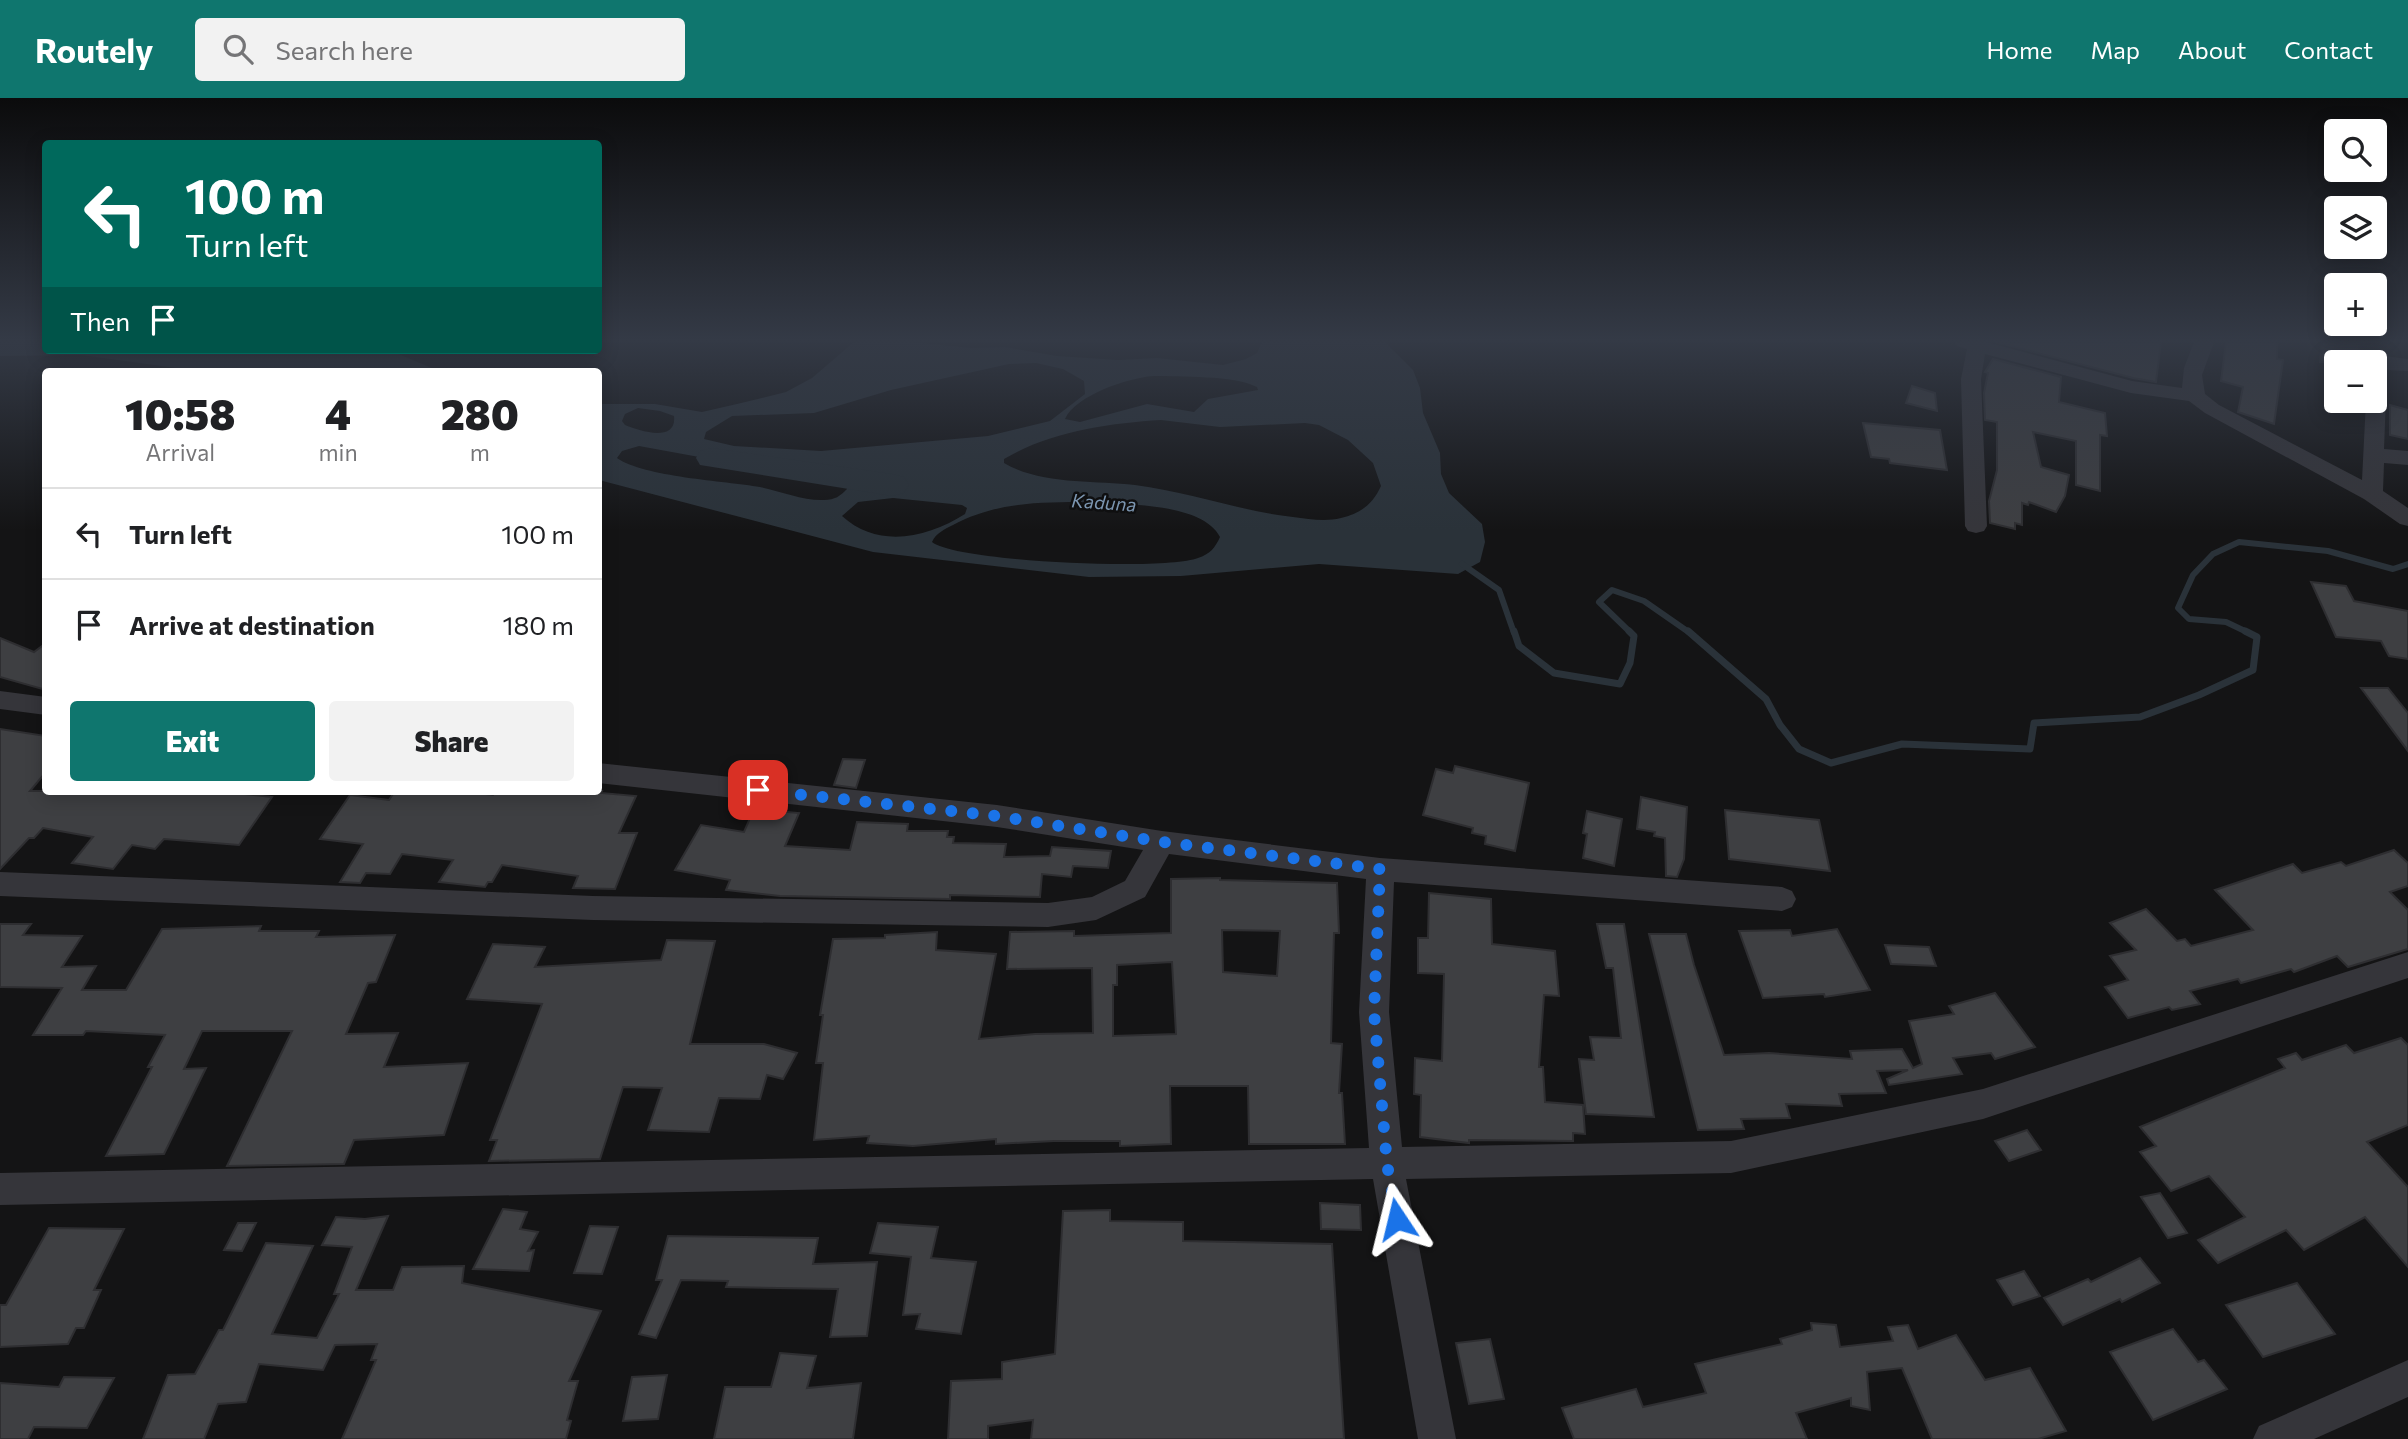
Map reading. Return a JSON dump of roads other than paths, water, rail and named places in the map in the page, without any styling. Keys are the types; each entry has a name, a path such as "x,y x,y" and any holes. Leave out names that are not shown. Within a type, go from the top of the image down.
{"street":[{"path":"1972,405 1976,526"},
{"path":"2206,405 2372,494 2408,519"},
{"path":"2372,494 2376,405"},
{"path":"2374,454 2408,458"},
{"path":"0,700 42,705"},
{"path":"602,773 997,816 1162,842 1380,869 1782,899"},
{"path":"0,884 593,908 1048,915 1096,908 1135,889 1162,842"},
{"path":"1380,869 1374,1012 1387,1164 1437,1439"},
{"path":"0,1189 1731,1157 1983,1104 2408,965"},
{"path":"2272,1439 2408,1378"}],"water":[{"path":"602,405 658,405 702,412 733,405 842,405 814,413 732,416 706,432 704,439 734,446 821,451 988,436 1050,421 1071,405 1077,405 1065,419 1080,422 1145,405 1194,412 1202,405 1422,405 1440,453 1441,474 1449,493 1482,524 1485,542 1480,562 1458,574 1319,564 1181,576 1089,577 873,552 602,481","holes":["638,408 674,416 670,430 656,433 625,425 622,421 625,414","1161,420 1220,427 1305,423 1319,425 1348,440 1373,463 1381,486 1370,503 1360,511 1341,518 1317,520 1273,514 1135,485 1051,478 1019,470 1004,463 1004,459 1040,442 1080,430","639,446 721,461 837,477 846,483 847,489 840,496 831,499 808,499 760,487 646,470 617,458 622,451","893,498 962,505 967,508 965,514 935,529 919,534 887,536 871,533 842,516 858,502","1088,502 1180,511 1211,526 1220,537 1212,550 1198,558 1146,564 1062,562 979,555 949,549 932,542 944,530 985,512 1019,505"]}],"waterway":[{"name":"Kaduna","path":"712,458 892,485"},
{"path":"2249,633 2226,622 2189,619 2178,608 2193,575 2213,554 2239,542 2328,551 2393,569 2408,564"},
{"path":"1462,564 1499,590 1514,633"},
{"path":"1631,633 1599,602 1612,590 1644,601 1690,633"},
{"path":"1514,631 1519,646 1554,673 1620,684 1630,663 1634,636 1631,633"},
{"path":"1688,631 1766,699 1780,725 1799,749 1831,763 1902,744 2030,749 2034,723 2140,717 2199,695 2253,670 2257,637 2249,633"},
{"path":"2245,631 2249,633"}]}
